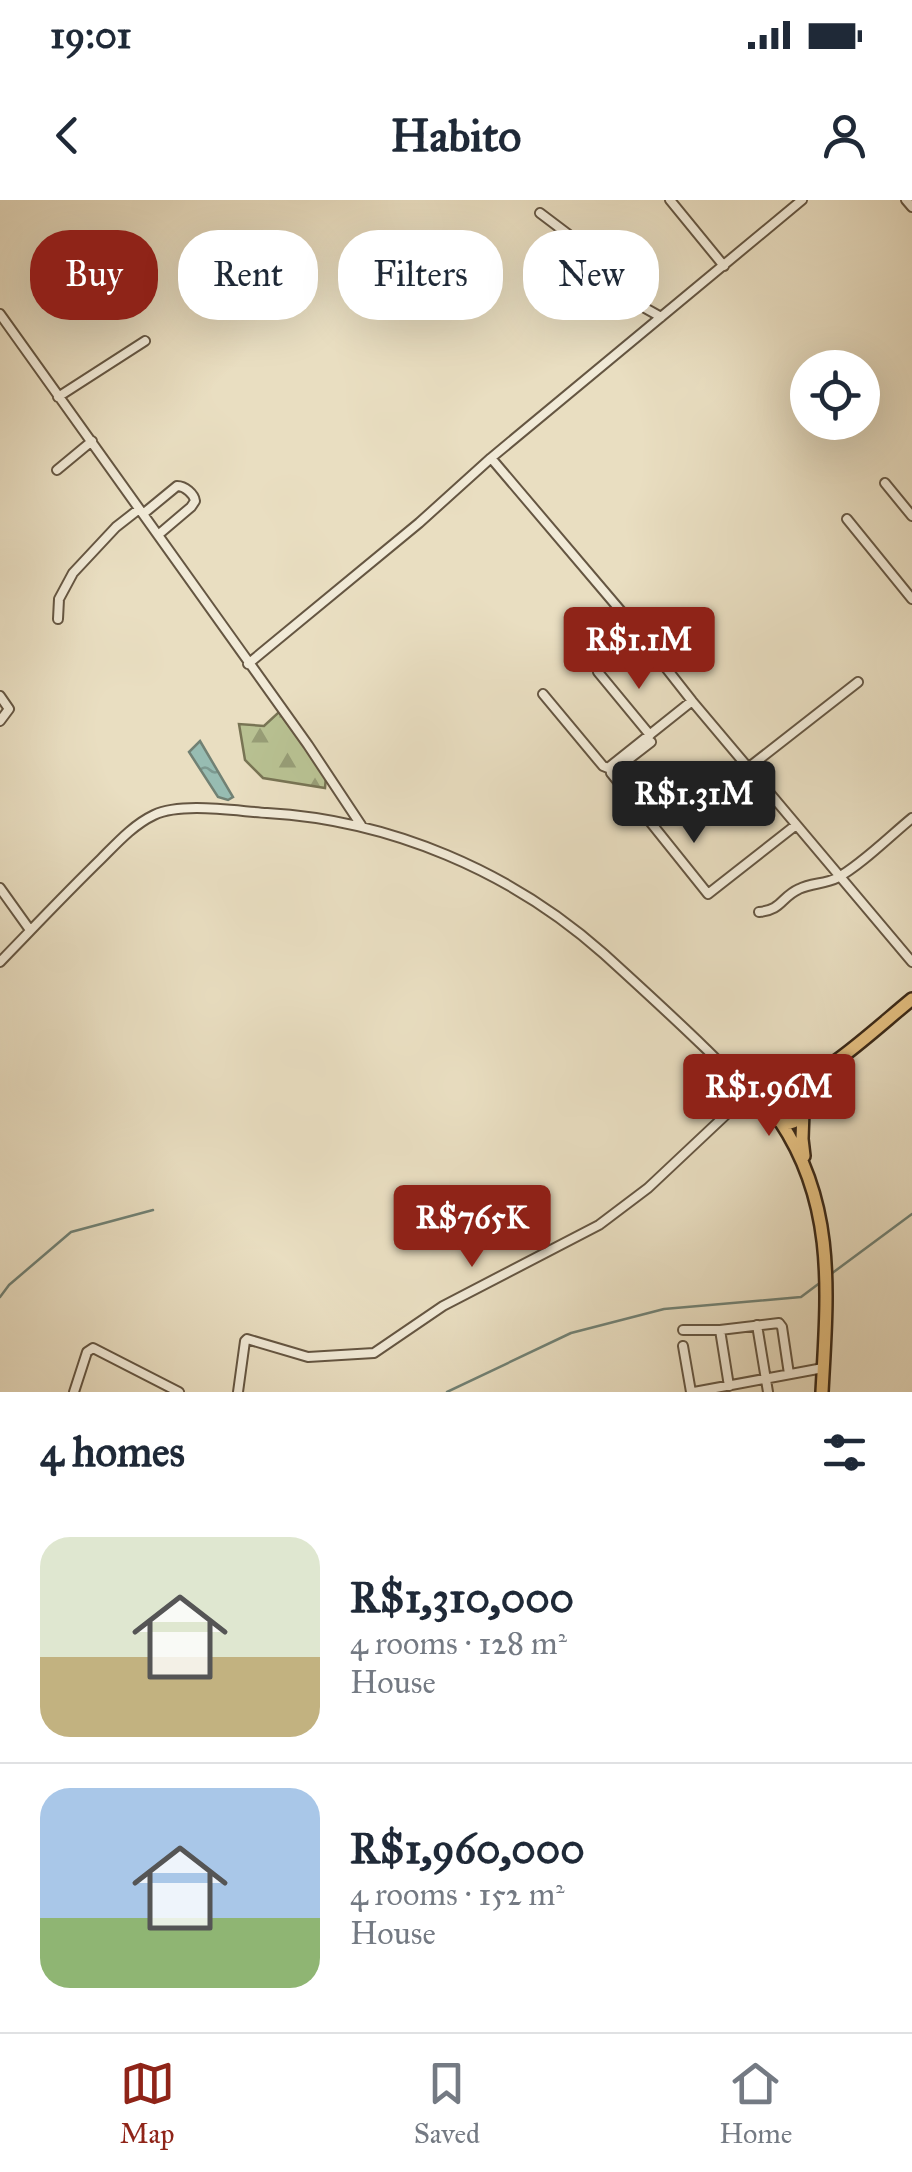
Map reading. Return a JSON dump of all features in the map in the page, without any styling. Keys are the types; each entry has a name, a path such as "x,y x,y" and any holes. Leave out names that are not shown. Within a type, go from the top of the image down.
{"main road":[{"path":"822,1392 828,1289 818,1206 806,1170 780,1121 772,1114 770,1104 774,1094 808,1082 832,1066 912,999"},
{"path":"780,1121 791,1122 800,1116 832,1066"},
{"path":"786,1089 799,1094 803,1108 806,1170"}],"street":[{"path":"670,200 724,266"},
{"path":"248,664 802,200"},
{"path":"540,213 589,250 599,266 595,278 598,282 662,317"},
{"path":"0,314 362,825"},
{"path":"58,396 145,341"},
{"path":"58,470 92,441"},
{"path":"491,458 912,962"},
{"path":"885,483 912,516"},
{"path":"58,619 59,598 73,572 116,527 177,486 183,486 194,496 194,502 158,535"},
{"path":"847,519 912,598"},
{"path":"598,672 651,738"},
{"path":"748,768 858,682"},
{"path":"543,694 605,767 614,765 651,738"},
{"path":"0,696 9,709 0,721"},
{"path":"692,701 611,774 708,894 796,825"},
{"path":"0,962 126,835 156,814 172,810 221,810 321,817 362,825 456,858 534,902 600,951 770,1110"},
{"path":"759,912 775,909 804,887 840,876 912,818"},
{"path":"0,888 30,930"},
{"path":"727,1070 754,1083 786,1089"},
{"path":"238,1392 247,1339 308,1356 374,1353 443,1306 599,1225 648,1188 754,1083"},
{"path":"683,1330 779,1324 789,1374"},
{"path":"756,1325 768,1392"},
{"path":"720,1330 729,1386"},
{"path":"683,1346 693,1392 823,1368"},
{"path":"74,1392 86,1352 94,1348 179,1392"}],"green space":[{"path":"279,712 326,776 325,788 263,778 245,760 239,724 264,726"}],"water":[{"path":"200,741 233,797 228,800 218,797 189,752"}],"waterway":[{"path":"0,1297 71,1232 153,1210"},
{"path":"831,1274 912,1214"},
{"path":"447,1392 571,1333 664,1309 801,1297 821,1282"}]}
